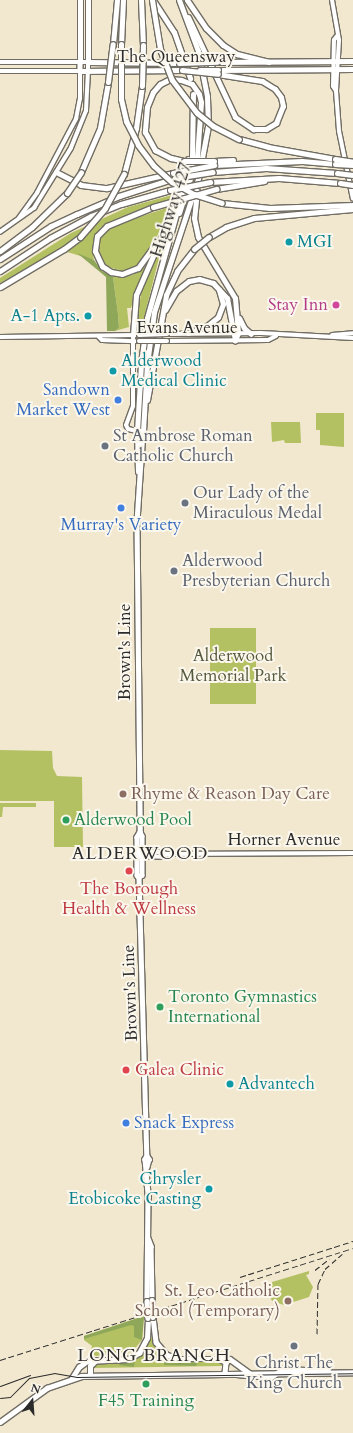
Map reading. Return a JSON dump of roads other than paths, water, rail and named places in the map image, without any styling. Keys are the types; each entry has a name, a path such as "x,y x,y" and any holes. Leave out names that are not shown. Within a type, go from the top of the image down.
{"highway":[{"path":"80,0 80,62"},
{"path":"88,0 88,62"},
{"path":"0,251 32,227 67,193 81,172 100,128 108,82 117,0"},
{"path":"123,0 121,100 126,121 138,145 154,166 172,182 194,194 222,203 270,208 353,209"},
{"path":"152,0 160,10 178,41 190,78"},
{"path":"152,0 160,49 172,80 197,113 213,126 239,139 268,147 353,165"},
{"path":"180,0 235,117 253,129 266,129 276,123 283,106 275,89 262,81 218,72 182,70"},
{"name":"Highway 427","path":"140,431 144,408 154,312 198,179 208,126 207,96 198,51 180,0"},
{"path":"187,0 206,28 228,49 269,62"},
{"path":"0,287 64,249 80,237 105,208 124,174 136,128 142,86 143,45 141,1"},
{"path":"167,245 196,164 202,112 200,97 194,86 186,81 170,79 160,84 153,92 147,107 145,132 155,150 171,158 184,160 214,163 302,160 353,162"},
{"name":"Highway 427","path":"140,431 138,425 145,328 167,245 189,174 194,131 193,94"},
{"path":"133,338 136,295 167,225 186,171 194,131"},
{"path":"56,172 81,185 107,188 214,163"},
{"path":"0,259 51,226 119,196 175,178 213,172 266,168 353,175"},
{"path":"167,225 138,268 122,274 111,272 102,266 95,251 100,232 112,223 153,207 216,189 279,178"},
{"path":"0,271 50,238 91,216 143,196 210,182 279,178 353,184"},
{"path":"198,179 195,229 201,244 231,287 242,326 251,334"},
{"path":"144,408 160,324 171,282 181,264 194,249 209,237 226,227 254,218 344,208 353,205"},
{"path":"160,324 170,300 180,287 194,279 209,281 216,285 228,302 232,334 235,340"},
{"path":"188,333 208,326 218,317 223,304 216,285"},
{"path":"235,340 238,333 238,312"}],"main road":[{"path":"332,0 340,61 336,69"},
{"path":"336,36 334,61 336,69 339,131 353,199"},
{"name":"The Queensway","path":"0,62 353,62"},
{"path":"80,62 80,71"},
{"path":"88,62 88,70"},
{"name":"The Queensway","path":"218,72 353,69"},
{"name":"The Queensway","path":"0,71 182,70"},
{"name":"Evans Avenue","path":"133,338 140,335 188,333 238,333 276,336 353,333"},
{"name":"Evans Avenue","path":"332,335 353,338"},
{"name":"Evans Avenue","path":"0,337 99,337 133,338 139,341 167,341 268,340 276,336"},
{"path":"133,338 133,406 126,425 128,429 140,431"},
{"name":"Brown's Line","path":"72,1378 81,1365 96,1360 128,1359 139,1353 146,1342 150,1317 151,1246 148,1238 147,1167 145,1159 147,1156 139,877 142,875 137,836 140,832 138,472 140,431"},
{"name":"Horner Avenue","path":"139,854 163,857 166,854 353,853"},
{"name":"Brown's Line","path":"150,1317 156,1342 164,1354 179,1359 217,1358 233,1360 249,1373"},
{"path":"217,1358 226,1361 225,1373"},
{"path":"90,1375 90,1366 96,1360"},
{"path":"233,1373 242,1377 257,1377 271,1376 283,1369 322,1369 331,1372 353,1372"},
{"path":"0,1422 35,1395 72,1378 90,1375 276,1373"}],"street":[{"path":"0,232 34,208 80,130 86,111 88,70"},
{"path":"18,219 47,174 76,119 80,99 80,71"},
{"path":"50,168 56,172"},
{"path":"47,174 53,177"}],"tram line":[{"path":"0,1398 10,1397 29,1378 54,1373 76,1377 353,1373"},
{"path":"0,1386 30,1375"}],"railway":[{"path":"240,1277 353,1241"},
{"path":"0,1360 353,1248"},
{"path":"317,1334 318,1284 325,1269 342,1254"},
{"path":"315,1270 329,1259"}],"place":[{"name":"MGI","path":"289,242"},
{"name":"Stay Inn","path":"336,305"},
{"name":"A-1 Apts.","path":"88,316"},
{"name":"Alderwood Medical Clinic","path":"113,371"},
{"name":"Sandown Market West","path":"118,400"},
{"name":"St Ambrose Roman Catholic Church","path":"105,446"},
{"name":"Our Lady of the Miraculous Medal","path":"185,503"},
{"name":"Murray's Variety","path":"121,508"},
{"name":"Alderwood Presbyterian Church","path":"174,571"},
{"name":"Rhyme & Reason Day Care","path":"123,794"},
{"name":"Alderwood Pool","path":"66,820"},
{"name":"The Borough Health & Wellness","path":"129,871"},
{"name":"Toronto Gymnastics International","path":"160,1007"},
{"name":"Galea Clinic","path":"126,1070"},
{"name":"Advantech","path":"230,1084"},
{"name":"Snack Express","path":"126,1123"},
{"name":"Chrysler Etobicoke Casting","path":"209,1189"},
{"name":"St. Leo Catholic School (Temporary)","path":"288,1301"},
{"name":"Christ The King Church","path":"294,1346"},
{"name":"F45 Training","path":"146,1384"}],"district":[{"name":"ALDERWOOD","path":"140,854"},
{"name":"LONG BRANCH","path":"154,1356"}],"park label":[{"name":"Alderwood Memorial Park","path":"233,666"}]}
